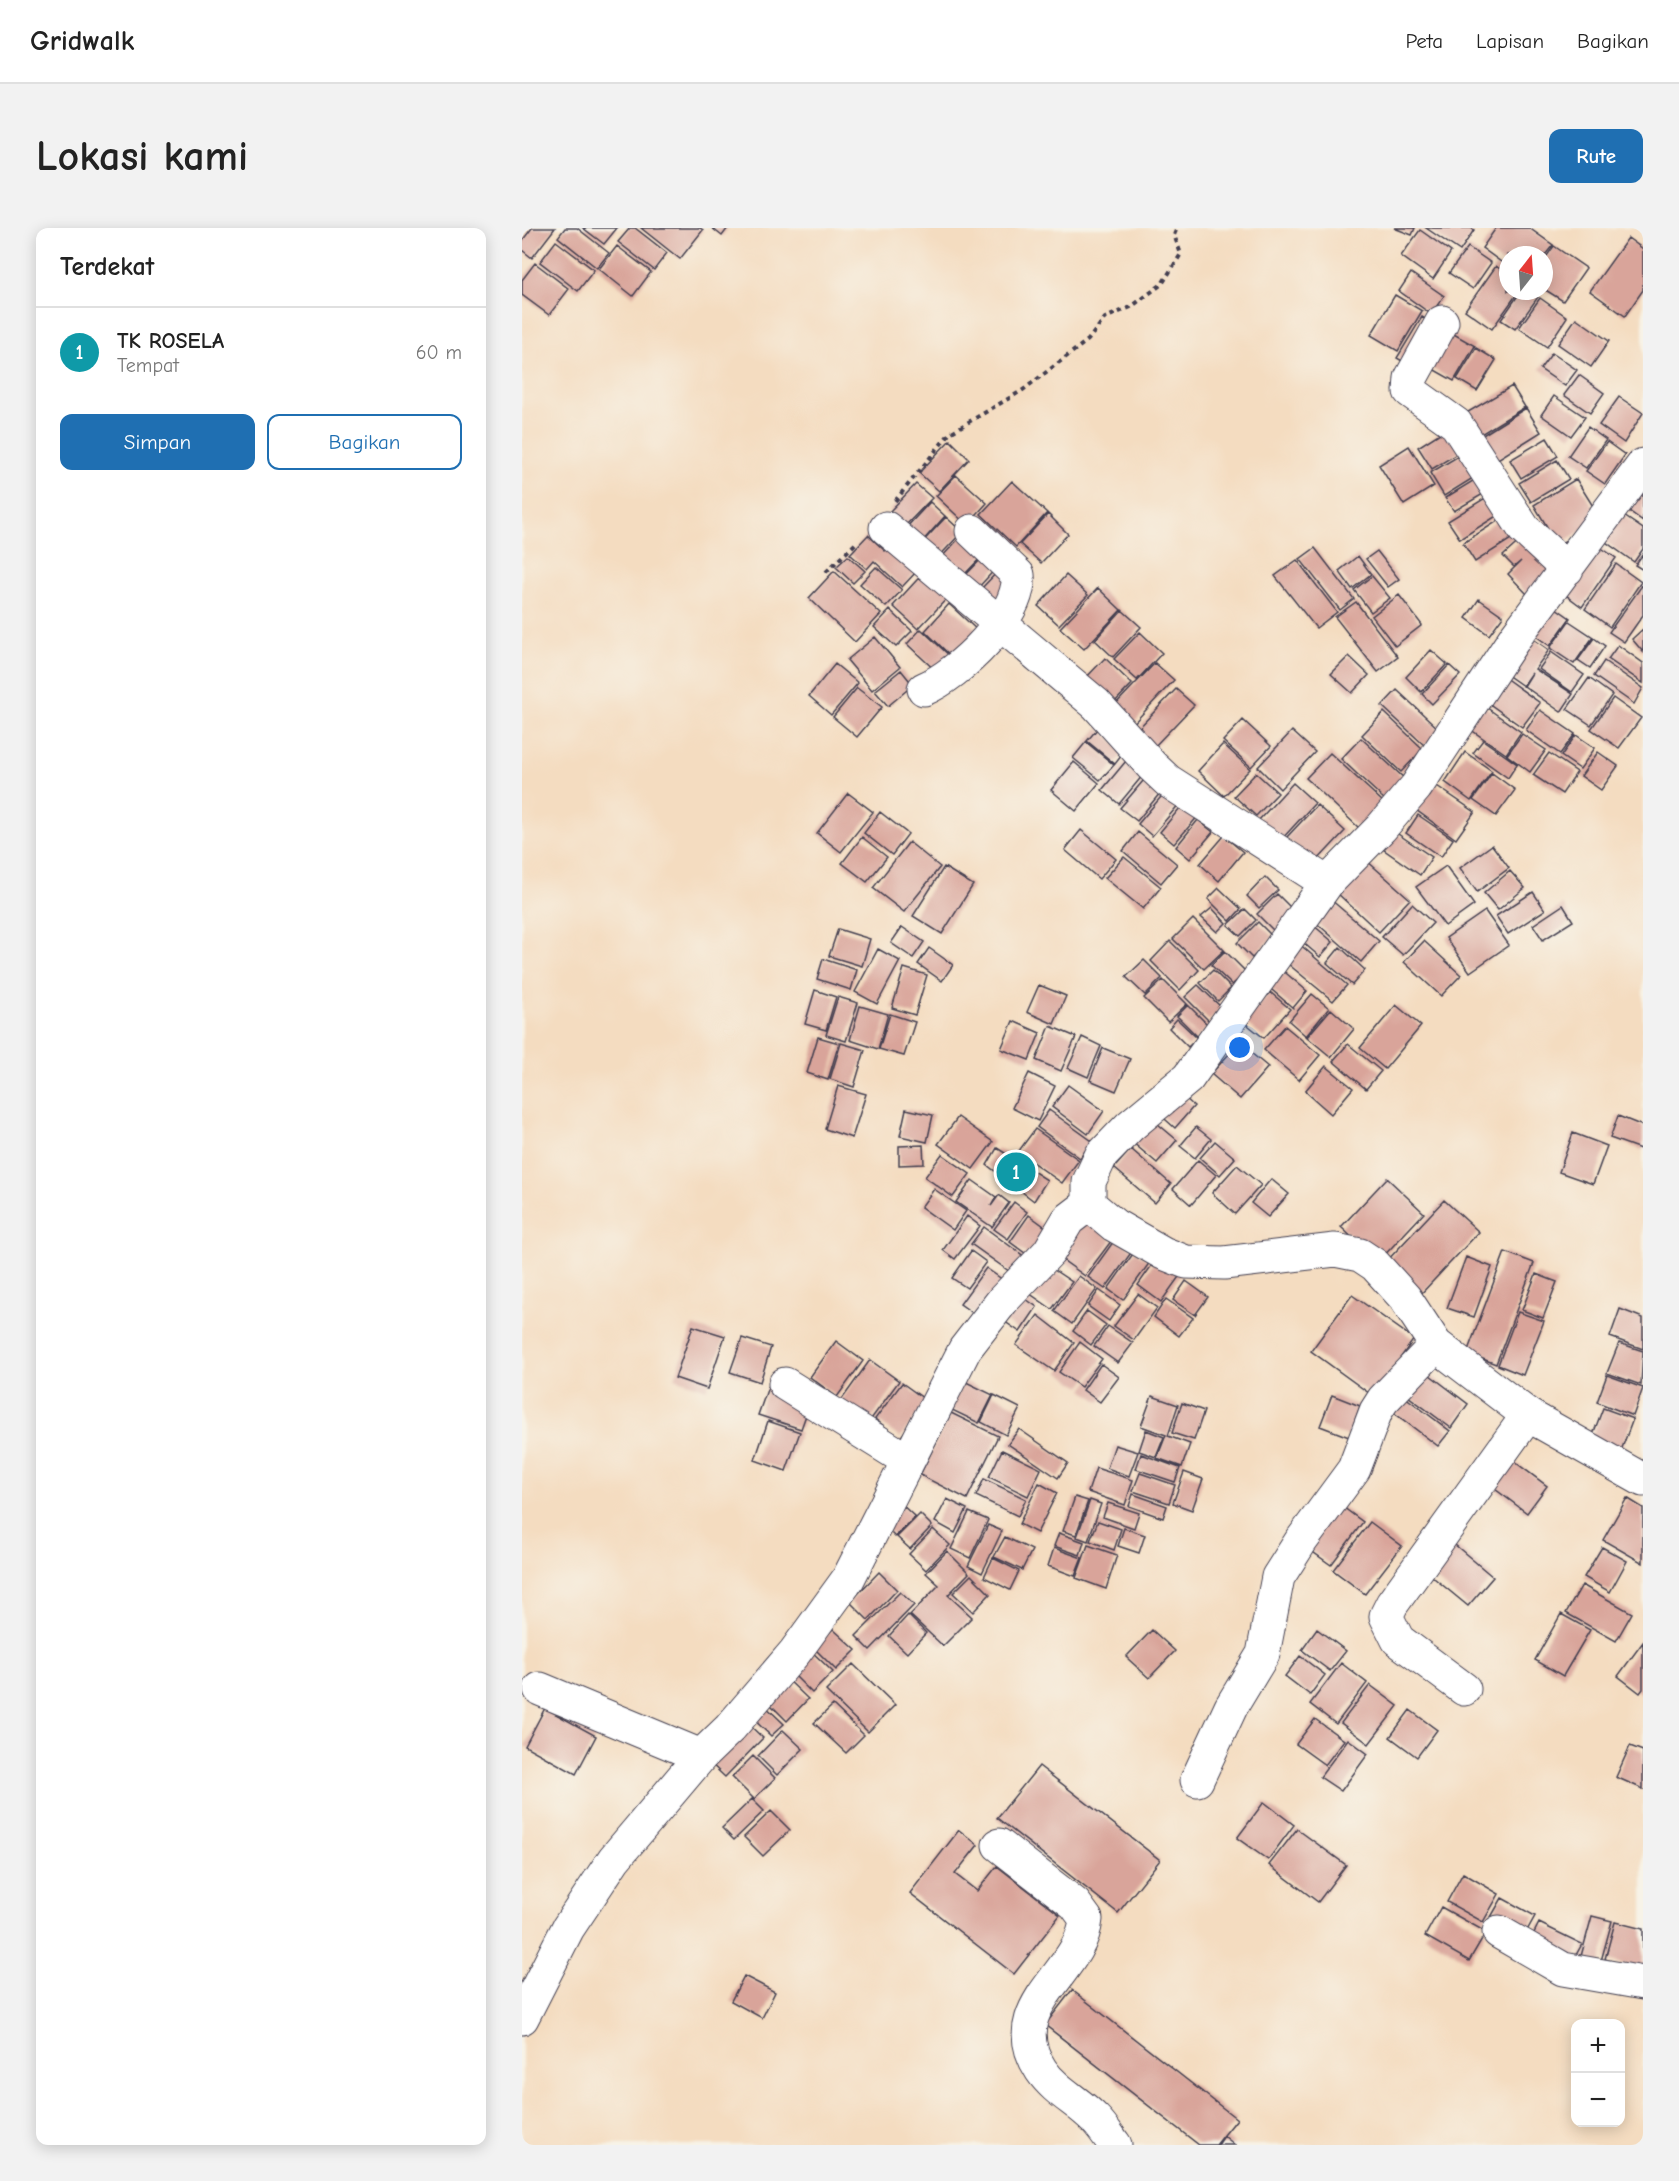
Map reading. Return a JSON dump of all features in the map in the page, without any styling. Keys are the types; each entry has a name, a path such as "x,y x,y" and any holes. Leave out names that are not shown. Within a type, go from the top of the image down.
{"street":[{"path":"1442,322 1411,378 1410,391 1456,424 1524,530 1567,569"},
{"path":"1643,465 1491,672 1416,787 1381,828 1327,883 1188,1078 1130,1126 1101,1156 1089,1182 1089,1204 1114,1225 1163,1253 1186,1262 1224,1263 1335,1250 1360,1255 1375,1265 1405,1298 1436,1346 1528,1415 1643,1479"},
{"path":"886,528 1096,704 1152,766 1168,780 1327,883"},
{"path":"924,689 952,673 1000,624 1015,596 1018,575 972,531"},
{"path":"522,2018 567,1928 614,1859 701,1756 730,1728 812,1630 848,1579 965,1349 1004,1300 1050,1252 1068,1220 1089,1204"},
{"path":"1197,1780 1231,1707 1263,1654 1278,1577 1301,1541 1354,1469 1376,1411 1383,1400 1436,1346"},
{"path":"785,1384 907,1460"},
{"path":"1464,1689 1398,1640 1386,1616 1392,1604 1528,1415"},
{"path":"540,1689 701,1756"},
{"path":"999,1845 1075,1904 1086,1919 1084,1935 1034,2009 1028,2031 1041,2070 1060,2092 1095,2118 1115,2145"},
{"path":"1499,1932 1563,1969 1643,1983"}],"path":[{"path":"826,572 867,532 886,528 889,508 950,433 1023,390 1088,340 1105,318 1131,307 1162,284 1181,254 1174,235 1177,228"}],"building":[{"path":"532,228 555,228 532,258 522,250 522,241"},
{"path":"565,228 577,228 609,253 597,268 558,237"},
{"path":"583,228 617,228 604,244"},
{"path":"630,228 635,228 667,253 654,270 618,242"},
{"path":"641,228 700,228 703,230 680,259"},
{"path":"712,228 728,228 722,236"},
{"path":"1394,228 1415,228 1412,235"},
{"path":"1426,228 1471,228 1474,230 1460,251"},
{"path":"1496,228 1529,228 1553,245 1499,246 1499,260 1482,248"},
{"path":"1420,230 1451,252 1433,279 1401,256"},
{"path":"1628,238 1643,249 1643,290 1625,316 1590,291"},
{"path":"556,241 594,270 578,291 540,262"},
{"path":"617,246 651,272 633,296 599,269"},
{"path":"1468,247 1491,263 1473,289 1449,273"},
{"path":"1553,247 1586,268 1563,301 1553,295"},
{"path":"535,263 569,289 549,315 522,295 522,280"},
{"path":"1496,266 1499,268 1499,300 1513,300 1492,329 1465,310"},
{"path":"1411,273 1444,296 1431,314 1399,291"},
{"path":"1395,295 1422,311 1398,351 1371,335"},
{"path":"1515,300 1536,300 1515,329 1501,320"},
{"path":"1539,300 1543,300 1567,317 1547,347 1519,328"},
{"path":"1422,317 1433,324 1409,365 1397,358"},
{"path":"1576,318 1609,341 1591,367 1558,344"},
{"path":"1445,329 1475,346 1454,381 1424,364"},
{"path":"1476,348 1496,360 1477,391 1457,379"},
{"path":"1552,353 1577,370 1565,386 1540,369"},
{"path":"1579,375 1604,393 1590,413 1564,395"},
{"path":"1512,386 1525,407 1476,437 1463,415"},
{"path":"1554,396 1585,417 1571,436 1541,415"},
{"path":"1619,397 1643,413 1624,443 1599,425"},
{"path":"1526,408 1541,432 1493,462 1478,438"},
{"path":"1451,426 1465,449 1432,469 1418,447"},
{"path":"1588,427 1606,440 1586,468 1568,456"},
{"path":"1547,438 1558,456 1521,478 1510,460"},
{"path":"950,440 969,459 939,491 919,473"},
{"path":"1607,442 1625,455 1605,484 1586,471"},
{"path":"1409,446 1434,486 1404,505 1379,465"},
{"path":"1467,451 1481,473 1444,496 1430,473"},
{"path":"1557,460 1569,479 1531,502 1519,483"},
{"path":"956,475 987,503 967,525 936,496"},
{"path":"1481,476 1490,490 1454,511 1445,498"},
{"path":"1576,479 1601,519 1558,545 1534,505"},
{"path":"1012,481 1047,513 1016,547 981,514"},
{"path":"1643,482 1643,521 1625,508"},
{"path":"916,484 932,498 906,525 890,511"},
{"path":"1495,492 1506,510 1460,539 1448,521"},
{"path":"930,502 945,516 921,543 905,529"},
{"path":"1048,514 1068,534 1041,563 1020,544"},
{"path":"1621,514 1643,529 1643,549 1634,562 1603,540"},
{"path":"1507,515 1519,534 1475,562 1463,543"},
{"path":"946,517 962,532 933,563 917,548"},
{"path":"965,532 986,552 962,577 941,558"},
{"path":"868,535 885,551 889,546 917,571 902,587 874,561 867,569 850,554"},
{"path":"1524,537 1556,566 1527,594 1508,574 1521,561 1514,567 1503,556"},
{"path":"1600,547 1616,558 1582,607 1566,595"},
{"path":"1315,548 1354,599 1340,610 1300,559"},
{"path":"1377,551 1399,579 1388,587 1366,559"},
{"path":"987,553 1000,564 975,591 962,579"},
{"path":"1643,554 1643,570 1635,565"},
{"path":"848,556 865,571 853,583 836,567"},
{"path":"1358,556 1371,574 1352,589 1339,571"},
{"path":"1297,560 1337,612 1316,628 1275,576"},
{"path":"1616,564 1641,582 1610,627 1585,609"},
{"path":"876,567 902,590 886,607 860,584"},
{"path":"1002,567 1015,579 993,604 979,591"},
{"path":"927,569 952,593 918,629 893,606"},
{"path":"834,571 881,614 855,642 809,598"},
{"path":"1066,575 1088,595 1059,625 1038,606"},
{"path":"1372,576 1390,598 1371,612 1354,590"},
{"path":"1643,584 1643,615 1624,642 1609,632"},
{"path":"1098,588 1121,610 1084,649 1060,628"},
{"path":"1399,595 1422,625 1395,646 1372,616"},
{"path":"1479,599 1503,616 1489,635 1466,618"},
{"path":"1546,601 1570,618 1550,646 1526,629"},
{"path":"1356,602 1398,657 1378,672 1335,617"},
{"path":"949,604 978,631 953,658 925,631"},
{"path":"890,610 912,631 896,647 874,627"},
{"path":"1122,610 1141,627 1113,657 1095,640"},
{"path":"1569,621 1593,637 1574,664 1550,648"},
{"path":"921,629 953,659 939,674 907,644"},
{"path":"1643,629 1643,652 1632,639"},
{"path":"1140,632 1162,653 1137,680 1114,659"},
{"path":"1529,636 1549,650 1535,669 1573,694 1561,712 1524,686 1532,673 1523,686 1503,672"},
{"path":"875,637 900,667 872,690 847,660"},
{"path":"1594,638 1605,646 1590,668 1578,660"},
{"path":"1618,645 1643,663 1643,683 1608,659"},
{"path":"1431,650 1447,664 1421,692 1406,677"},
{"path":"1551,652 1584,675 1572,692 1539,669"},
{"path":"1349,656 1369,675 1352,693 1331,674"},
{"path":"1105,658 1132,684 1110,707 1083,681"},
{"path":"1604,661 1643,688 1634,704 1594,676"},
{"path":"1155,663 1174,680 1131,726 1112,708"},
{"path":"835,664 858,683 831,715 809,696"},
{"path":"1449,665 1460,675 1432,704 1422,694"},
{"path":"901,670 913,685 888,706 875,691"},
{"path":"1501,675 1540,703 1522,727 1484,700"},
{"path":"1589,678 1612,695 1591,725 1567,709"},
{"path":"857,688 882,707 857,737 833,717"},
{"path":"1176,689 1194,705 1153,748 1135,732"},
{"path":"1397,690 1440,730 1425,746 1382,706"},
{"path":"1613,698 1641,718 1619,748 1591,729"},
{"path":"1483,705 1521,732 1506,754 1467,727"},
{"path":"1540,710 1575,734 1560,754 1526,730"},
{"path":"1384,712 1423,749 1401,772 1362,735"},
{"path":"1243,720 1271,746 1251,767 1223,741"},
{"path":"1098,728 1125,751 1115,764 1087,741"},
{"path":"1292,731 1315,752 1280,789 1258,767"},
{"path":"1522,734 1546,750 1530,772 1507,755"},
{"path":"1576,735 1595,748 1580,769 1561,756"},
{"path":"1361,738 1405,779 1385,800 1341,759"},
{"path":"1483,740 1517,764 1508,778 1473,753"},
{"path":"1086,742 1114,765 1100,780 1073,758"},
{"path":"1223,744 1250,769 1224,796 1198,771"},
{"path":"1465,752 1492,771 1471,801 1445,782"},
{"path":"1598,752 1618,766 1601,790 1581,776"},
{"path":"1330,753 1383,802 1359,828 1306,778"},
{"path":"1549,753 1577,772 1562,794 1533,775"},
{"path":"1131,755 1148,769 1119,804 1102,790"},
{"path":"1074,762 1099,783 1076,811 1051,790"},
{"path":"1256,773 1278,793 1256,816 1234,796"},
{"path":"1492,773 1515,790 1496,816 1473,800"},
{"path":"1149,774 1165,787 1137,821 1120,808"},
{"path":"1293,783 1315,803 1280,841 1258,821"},
{"path":"1434,784 1475,812 1456,839 1416,810"},
{"path":"1166,791 1180,803 1152,836 1138,824"},
{"path":"848,793 873,812 841,852 817,833"},
{"path":"1185,802 1199,815 1174,844 1160,832"},
{"path":"1317,805 1345,831 1314,864 1286,838"},
{"path":"880,812 908,834 892,855 864,833"},
{"path":"1418,815 1453,839 1441,857 1406,833"},
{"path":"1198,820 1213,832 1190,859 1176,847"},
{"path":"1081,830 1116,859 1099,879 1065,850"},
{"path":"1392,830 1432,857 1420,875 1380,847"},
{"path":"1138,832 1177,864 1161,883 1123,851"},
{"path":"1224,836 1243,852 1219,881 1200,864"},
{"path":"862,837 887,857 867,882 842,863"},
{"path":"909,842 940,867 904,912 873,888"},
{"path":"1492,845 1509,868 1477,892 1460,868"},
{"path":"1124,857 1161,887 1143,909 1105,878"},
{"path":"1366,860 1410,899 1379,932 1336,892"},
{"path":"1446,866 1474,905 1445,926 1416,887"},
{"path":"944,867 973,885 942,934 913,916"},
{"path":"1510,871 1525,888 1498,910 1484,893"},
{"path":"1265,877 1278,890 1259,908 1247,896"},
{"path":"1219,888 1241,909 1230,921 1208,899"},
{"path":"1533,892 1545,910 1508,934 1496,916"},
{"path":"1277,894 1296,913 1276,933 1257,914"},
{"path":"1330,899 1379,941 1361,962 1313,920"},
{"path":"1412,904 1433,923 1403,955 1382,937"},
{"path":"1563,905 1573,921 1543,940 1533,925"},
{"path":"1212,908 1226,923 1217,932 1201,917"},
{"path":"1245,909 1256,920 1240,936 1228,925"},
{"path":"1485,911 1509,945 1470,972 1446,938"},
{"path":"1193,919 1224,950 1204,969 1173,939"},
{"path":"1258,922 1273,937 1252,958 1237,943"},
{"path":"1312,924 1333,942 1320,957 1299,939"},
{"path":"902,927 924,942 913,958 891,943"},
{"path":"838,929 870,939 862,966 829,956"},
{"path":"1170,941 1199,970 1180,990 1151,961"},
{"path":"1424,941 1461,975 1441,996 1404,962"},
{"path":"1297,942 1347,985 1333,1001 1282,959"},
{"path":"1340,947 1365,970 1352,985 1327,963"},
{"path":"929,948 953,965 942,981 918,964"},
{"path":"878,949 900,961 877,1004 855,992"},
{"path":"1225,951 1246,972 1232,985 1211,965"},
{"path":"823,959 857,970 851,990 817,979"},
{"path":"1144,960 1162,978 1145,995 1126,977"},
{"path":"904,968 927,975 915,1015 892,1008"},
{"path":"1280,968 1307,991 1293,1008 1265,984"},
{"path":"1213,970 1231,988 1218,1001 1200,983"},
{"path":"1163,980 1187,1004 1168,1022 1144,998"},
{"path":"1039,985 1066,996 1054,1024 1027,1012"},
{"path":"1198,985 1222,1008 1209,1021 1185,997"},
{"path":"815,990 836,997 826,1030 805,1024"},
{"path":"1270,992 1290,1009 1264,1038 1244,1022"},
{"path":"1312,994 1329,1008 1306,1036 1289,1021"},
{"path":"838,997 858,1003 846,1041 826,1035"},
{"path":"1188,1005 1209,1026 1198,1037 1177,1016"},
{"path":"1396,1005 1421,1026 1385,1069 1360,1048"},
{"path":"860,1006 888,1014 878,1049 850,1040"},
{"path":"1331,1009 1354,1029 1331,1057 1307,1037"},
{"path":"890,1014 915,1022 904,1056 879,1049"},
{"path":"1177,1019 1197,1038 1188,1047 1169,1028"},
{"path":"1013,1021 1040,1033 1029,1060 1001,1049"},
{"path":"1050,1026 1076,1037 1061,1071 1036,1060"},
{"path":"1285,1026 1320,1055 1299,1080 1264,1050"},
{"path":"818,1037 839,1043 828,1080 807,1073"},
{"path":"1082,1037 1101,1046 1088,1077 1068,1068"},
{"path":"841,1043 865,1050 854,1087 830,1079"},
{"path":"1239,1043 1268,1067 1240,1099 1211,1074"},
{"path":"1348,1044 1381,1071 1366,1089 1333,1061"},
{"path":"1103,1048 1130,1059 1116,1091 1090,1080"},
{"path":"1326,1066 1353,1088 1331,1114 1305,1091"},
{"path":"1029,1073 1055,1086 1038,1121 1012,1108"},
{"path":"1068,1085 1104,1111 1088,1134 1052,1107"},
{"path":"838,1086 866,1094 852,1138 825,1129"},
{"path":"1176,1090 1194,1106 1175,1128 1157,1112"},
{"path":"906,1109 933,1115 927,1142 900,1136"},
{"path":"1049,1110 1092,1141 1080,1158 1037,1127"},
{"path":"1618,1116 1643,1126 1643,1150 1610,1138"},
{"path":"958,1117 993,1142 973,1169 938,1144"},
{"path":"1152,1119 1177,1140 1157,1163 1132,1142"},
{"path":"1196,1127 1211,1139 1195,1158 1180,1146"},
{"path":"1035,1129 1079,1160 1062,1183 1018,1152"},
{"path":"1573,1133 1607,1146 1593,1184 1559,1172"},
{"path":"1215,1141 1235,1158 1220,1175 1200,1158"},
{"path":"923,1145 924,1164 899,1165 899,1146"},
{"path":"997,1148 1047,1180 1034,1201 987,1165"},
{"path":"1131,1149 1171,1184 1155,1203 1114,1168"},
{"path":"942,1154 970,1174 953,1197 925,1177"},
{"path":"1198,1160 1216,1175 1191,1205 1173,1189"},
{"path":"1237,1165 1261,1185 1235,1214 1212,1193"},
{"path":"1387,1178 1424,1213 1378,1262 1341,1227"},
{"path":"1271,1179 1289,1194 1268,1217 1251,1203"},
{"path":"972,1180 996,1197 991,1206 999,1195 1009,1203 992,1227 956,1202"},
{"path":"934,1189 966,1211 953,1230 921,1207"},
{"path":"1444,1200 1479,1232 1419,1296 1384,1264"},
{"path":"1014,1202 1027,1212 1008,1239 994,1229"},
{"path":"1029,1215 1048,1229 1029,1256 1010,1242"},
{"path":"967,1216 980,1226 955,1259 943,1250"},
{"path":"1083,1219 1112,1240 1085,1276 1057,1256"},
{"path":"984,1227 1025,1257 1013,1274 971,1244"},
{"path":"1116,1238 1133,1250 1105,1289 1088,1277"},
{"path":"971,1251 986,1262 967,1288 952,1278"},
{"path":"1135,1251 1150,1262 1123,1300 1108,1289"},
{"path":"1505,1252 1534,1263 1496,1364 1467,1353"},
{"path":"1466,1257 1492,1267 1474,1317 1447,1308"},
{"path":"1157,1258 1181,1274 1161,1302 1138,1285"},
{"path":"1045,1264 1072,1282 1052,1309 1026,1291"},
{"path":"986,1268 1003,1280 977,1316 960,1304"},
{"path":"1536,1274 1557,1282 1543,1318 1522,1310"},
{"path":"1079,1276 1097,1289 1072,1324 1054,1311"},
{"path":"1186,1281 1208,1297 1195,1315 1173,1300"},
{"path":"1099,1290 1120,1305 1109,1321 1088,1306"},
{"path":"1016,1292 1037,1307 1020,1332 998,1317"},
{"path":"1138,1294 1157,1308 1134,1340 1114,1326"},
{"path":"1352,1295 1414,1339 1373,1396 1311,1351"},
{"path":"1166,1299 1193,1318 1179,1336 1154,1317"},
{"path":"1620,1309 1643,1318 1643,1349 1610,1337"},
{"path":"1087,1311 1106,1325 1091,1345 1073,1331"},
{"path":"1518,1312 1544,1321 1523,1375 1498,1365"},
{"path":"1038,1315 1074,1343 1054,1371 1016,1345"},
{"path":"693,1326 725,1336 707,1389 675,1378"},
{"path":"1108,1326 1133,1343 1118,1363 1094,1346"},
{"path":"742,1338 771,1347 760,1382 730,1372"},
{"path":"836,1341 863,1361 837,1397 810,1377"},
{"path":"1080,1342 1102,1359 1081,1387 1059,1372"},
{"path":"1619,1343 1643,1351 1641,1385 1607,1373"},
{"path":"870,1360 899,1381 869,1422 840,1402"},
{"path":"1101,1364 1119,1377 1100,1402 1083,1390"},
{"path":"1426,1372 1468,1404 1451,1428 1408,1396"},
{"path":"1607,1375 1643,1388 1633,1416 1597,1402"},
{"path":"964,1381 993,1395 979,1423 950,1409"},
{"path":"902,1383 927,1401 900,1438 875,1419"},
{"path":"768,1387 811,1401 801,1429 758,1415"},
{"path":"994,1395 1020,1408 1006,1435 981,1422"},
{"path":"1332,1395 1360,1406 1349,1437 1320,1426"},
{"path":"1152,1396 1178,1405 1168,1436 1190,1444 1182,1467 1157,1458 1166,1435 1141,1426"},
{"path":"1405,1397 1450,1431 1438,1446 1393,1412"},
{"path":"1182,1403 1204,1411 1194,1440 1172,1433"},
{"path":"1603,1408 1633,1419 1619,1456 1589,1445"},
{"path":"951,1413 998,1436 967,1499 920,1475"},
{"path":"768,1421 800,1432 786,1471 755,1460"},
{"path":"1019,1429 1068,1463 1058,1478 1008,1444"},
{"path":"1146,1430 1164,1437 1156,1457 1139,1451"},
{"path":"1115,1445 1138,1452 1129,1476 1107,1468"},
{"path":"1002,1450 1041,1469 1028,1496 989,1477"},
{"path":"1503,1453 1547,1486 1527,1513 1483,1480"},
{"path":"1141,1454 1180,1468 1175,1482 1136,1469"},
{"path":"1096,1468 1133,1480 1125,1505 1088,1492"},
{"path":"1184,1472 1203,1479 1192,1510 1173,1503"},
{"path":"1140,1473 1175,1485 1169,1503 1133,1491"},
{"path":"984,1479 1026,1499 1018,1516 976,1496"},
{"path":"1039,1483 1057,1493 1037,1533 1019,1524"},
{"path":"1133,1494 1167,1506 1163,1518 1129,1506"},
{"path":"1075,1497 1088,1501 1076,1535 1063,1531"},
{"path":"1627,1498 1643,1508 1643,1563 1603,1540"},
{"path":"947,1499 967,1509 955,1533 935,1522"},
{"path":"1090,1500 1101,1504 1088,1541 1077,1537"},
{"path":"899,1502 915,1517 895,1537 880,1522"},
{"path":"1336,1502 1363,1522 1331,1565 1303,1545"},
{"path":"1108,1503 1139,1513 1134,1528 1103,1517"},
{"path":"969,1512 988,1520 970,1558 951,1549"},
{"path":"920,1514 932,1526 910,1549 897,1537"},
{"path":"1098,1521 1121,1529 1114,1550 1090,1541"},
{"path":"1370,1522 1402,1546 1365,1594 1333,1570"},
{"path":"988,1525 1002,1531 982,1573 968,1566"},
{"path":"1124,1528 1145,1535 1139,1553 1118,1546"},
{"path":"933,1529 950,1545 926,1570 909,1554"},
{"path":"1059,1533 1084,1542 1080,1555 1054,1546"},
{"path":"1005,1537 1032,1550 1022,1570 994,1557"},
{"path":"1448,1539 1493,1577 1468,1606 1423,1569"},
{"path":"1088,1545 1117,1555 1106,1589 1076,1578"},
{"path":"1602,1547 1627,1561 1610,1592 1584,1577"},
{"path":"1054,1548 1082,1558 1075,1576 1048,1566"},
{"path":"947,1551 969,1573 948,1595 972,1617 943,1646 910,1615 939,1585 926,1573"},
{"path":"993,1558 1019,1571 1010,1590 984,1577"},
{"path":"879,1572 897,1590 868,1620 850,1602"},
{"path":"971,1575 990,1594 973,1612 953,1593"},
{"path":"1582,1585 1632,1613 1616,1641 1566,1613"},
{"path":"900,1592 914,1605 870,1650 856,1636"},
{"path":"1561,1614 1590,1630 1563,1676 1535,1660"},
{"path":"908,1615 926,1633 907,1653 889,1636"},
{"path":"833,1629 856,1650 836,1670 814,1648"},
{"path":"1317,1629 1346,1651 1330,1671 1302,1650"},
{"path":"1152,1630 1175,1651 1149,1678 1126,1657"},
{"path":"1643,1642 1643,1689 1640,1693 1618,1676"},
{"path":"809,1649 833,1672 812,1693 789,1670"},
{"path":"1300,1656 1325,1675 1310,1695 1285,1676"},
{"path":"1341,1663 1367,1683 1336,1724 1310,1704"},
{"path":"853,1664 895,1705 868,1732 826,1691"},
{"path":"783,1675 808,1699 787,1721 762,1696"},
{"path":"1370,1685 1398,1706 1369,1744 1341,1723"},
{"path":"759,1700 784,1724 771,1736 746,1712"},
{"path":"833,1705 864,1735 846,1753 814,1723"},
{"path":"545,1708 596,1736 576,1774 525,1746"},
{"path":"1410,1710 1437,1730 1417,1757 1390,1737"},
{"path":"1315,1719 1344,1740 1325,1765 1296,1744"},
{"path":"744,1720 763,1738 725,1777 706,1759"},
{"path":"783,1730 803,1749 777,1775 758,1756"},
{"path":"1348,1739 1368,1754 1341,1791 1320,1777"},
{"path":"1630,1746 1643,1751 1643,1789 1616,1777"},
{"path":"753,1756 775,1778 754,1799 732,1777"},
{"path":"1039,1766 1160,1860 1118,1913 997,1818"},
{"path":"752,1799 764,1811 734,1840 722,1828"},
{"path":"1264,1802 1294,1825 1268,1860 1237,1838"},
{"path":"771,1811 790,1830 763,1856 744,1837"},
{"path":"1297,1829 1346,1865 1318,1902 1269,1865"},
{"path":"959,1830 978,1845 955,1874 977,1891 997,1866 1060,1915 1014,1974 910,1893"},
{"path":"1463,1873 1499,1894 1483,1922 1447,1902"},
{"path":"1502,1898 1535,1916 1524,1936 1491,1917"},
{"path":"1441,1907 1486,1932 1469,1961 1425,1936"},
{"path":"1592,1916 1612,1921 1598,1972 1578,1967"},
{"path":"1615,1922 1643,1929 1643,1970 1605,1959"},
{"path":"1539,1923 1582,1944 1571,1964 1529,1943"},
{"path":"744,1976 775,1992 762,2018 731,2001"},
{"path":"1072,1990 1237,2119 1216,2145 1199,2145 1045,2025"},
{"path":"1224,2136 1235,2145 1218,2145"}],"place":[{"name":"TK ROSELA","path":"1016,1172"}]}
